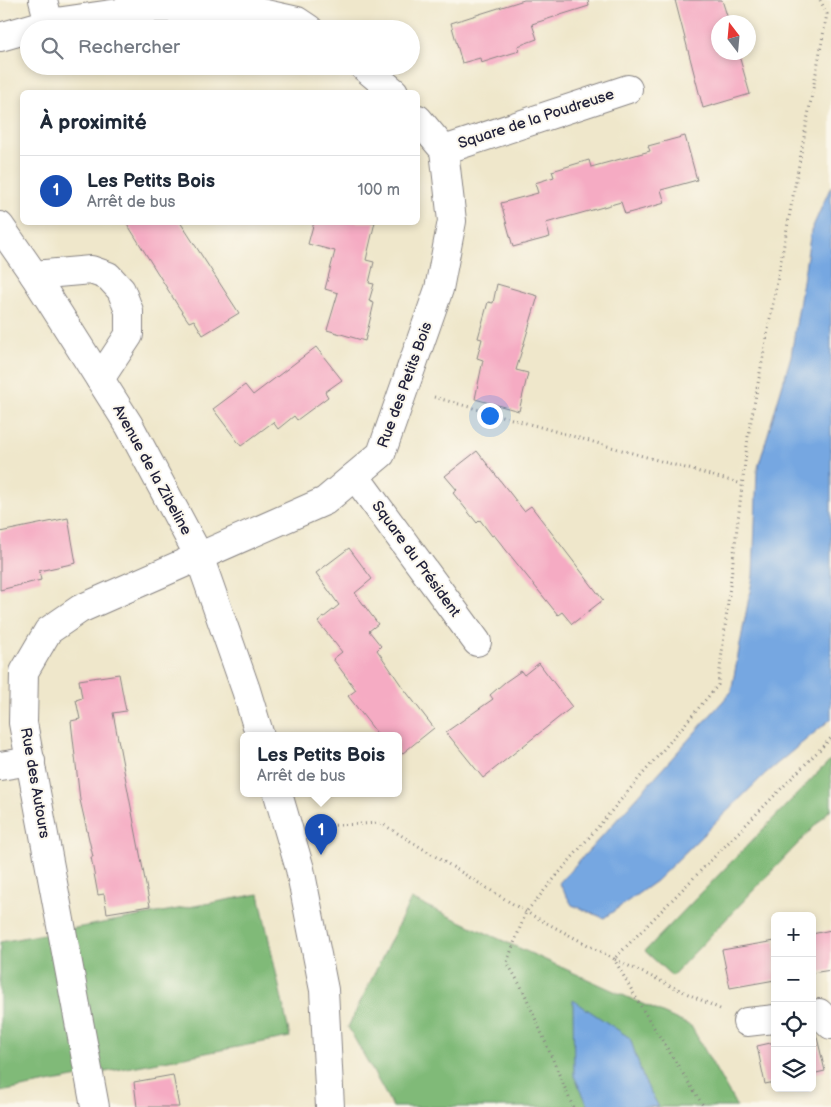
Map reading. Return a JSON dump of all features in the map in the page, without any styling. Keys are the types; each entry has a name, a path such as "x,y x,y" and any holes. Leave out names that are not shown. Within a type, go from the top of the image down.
{"street":[{"path":"30,20 46,11 152,8 243,9 303,17"},
{"path":"0,37 20,26"},
{"path":"374,75 392,90"},
{"name":"Square de la Poudreuse","path":"444,150 628,89"},
{"path":"420,122 444,150"},
{"name":"Rue des Petits Bois","path":"200,556 325,501 381,454 439,289 452,221 444,150"},
{"name":"Avenue de la Zibeline","path":"0,226 34,275 129,424 200,556 259,732"},
{"path":"34,275 91,270 108,276 121,290 129,312 129,335 100,379"},
{"name":"Square du Président","path":"354,476 477,642"},
{"name":"Rue des Autours","path":"95,1107 23,723 24,672 48,631 80,609 200,556"},
{"path":"0,766 30,761"},
{"path":"279,797 300,869 324,990 330,1107"},
{"path":"816,1013 819,1013 831,1025"},
{"path":"747,1022 771,1019"}],"path":[{"path":"573,1107 524,992 507,962 526,912 718,685 748,437 827,14 820,0"},
{"path":"404,388 742,484"},
{"path":"614,959 831,738"},
{"path":"288,827 381,823 526,912 614,959 747,1022"},
{"path":"614,959 643,1010 704,1107"}],"green space":[{"path":"831,759 831,809 672,976 645,951"},
{"path":"259,894 290,1037 0,1092 0,942"},
{"path":"411,899 691,1026 737,1107 393,1107 348,1027"}],"water":[{"path":"831,186 831,719 766,773 656,881 604,918 572,905 559,883 731,692 753,576 757,471 791,356 811,231"},
{"path":"573,1000 630,1038 644,1080 659,1107 589,1107 574,1076"}],"building":[{"path":"524,0 588,0 589,6 532,24 537,39 518,46 519,51 481,63 480,58 462,63 451,23"},
{"path":"675,0 722,0 727,15 711,15 711,60 740,60 750,94 703,108"},
{"path":"685,136 697,180 661,190 665,203 625,214 621,202 546,223 550,237 513,247 501,203 538,193 535,183 554,177 552,171 589,160 591,167 650,151 648,146"},
{"path":"128,225 182,225 239,313 203,335 194,320 189,322"},
{"path":"313,225 374,225 366,260 374,262 369,283 374,284 369,301 374,303 365,341 327,330 338,293 325,289 335,251 308,244"},
{"path":"497,284 538,296 516,370 528,373 519,411 475,399 483,360 477,358 482,339 478,338 488,302 493,303"},
{"path":"316,347 342,380 325,392 328,397 297,420 294,416 278,429 273,422 241,446 213,409 245,385 253,395"},
{"path":"477,451 524,511 531,506 603,600 572,624 562,612 558,615 494,535 492,536 480,520 477,523 453,493 457,490 445,476"},
{"path":"68,518 76,563 39,571 41,580 0,590 0,532"},
{"path":"349,548 372,579 355,593 378,624 369,631 381,646 377,650 434,728 402,754 402,732 376,732 348,696 356,690 333,659 342,652 318,622 339,605 316,573"},
{"path":"539,663 572,707 483,778 446,732 493,699 490,695 505,682 521,671 524,675"},
{"path":"119,674 126,711 113,713 150,906 107,913 104,894 98,895 91,857 93,857 80,800 71,721 80,719 76,700 82,698 79,680"},
{"path":"831,930 831,970 816,972 816,933"},
{"path":"771,942 771,981 730,988 722,950"},
{"path":"816,1033 825,1071 816,1073"},
{"path":"771,1043 771,1083 765,1084 757,1046"},
{"path":"173,1075 179,1107 137,1107 134,1082"}],"place":[{"name":"Les Petits Bois","path":"321,855"}]}
